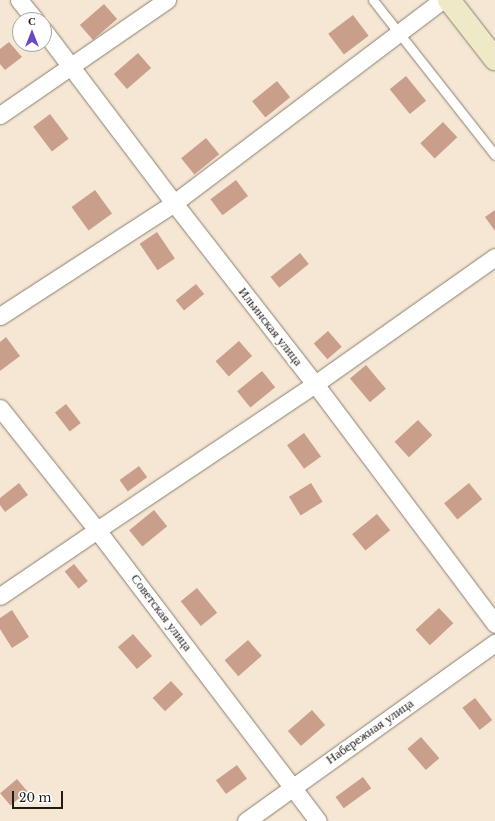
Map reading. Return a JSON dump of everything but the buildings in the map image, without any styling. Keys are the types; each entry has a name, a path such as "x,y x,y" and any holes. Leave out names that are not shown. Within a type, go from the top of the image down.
{"main road":[{"path":"449,0 495,59"}],"street":[{"path":"19,0 29,12"},
{"path":"0,115 167,0"},
{"path":"0,316 174,203 442,0"},
{"name":"Ильинская улица","path":"52,41 174,203 315,384 495,624"},
{"path":"0,596 315,384 495,257"},
{"name":"Советская улица","path":"0,408 96,530 318,821"},
{"name":"Набережная улица","path":"246,821 495,643"}],"lane":[{"path":"372,0 399,32 495,155"}]}
